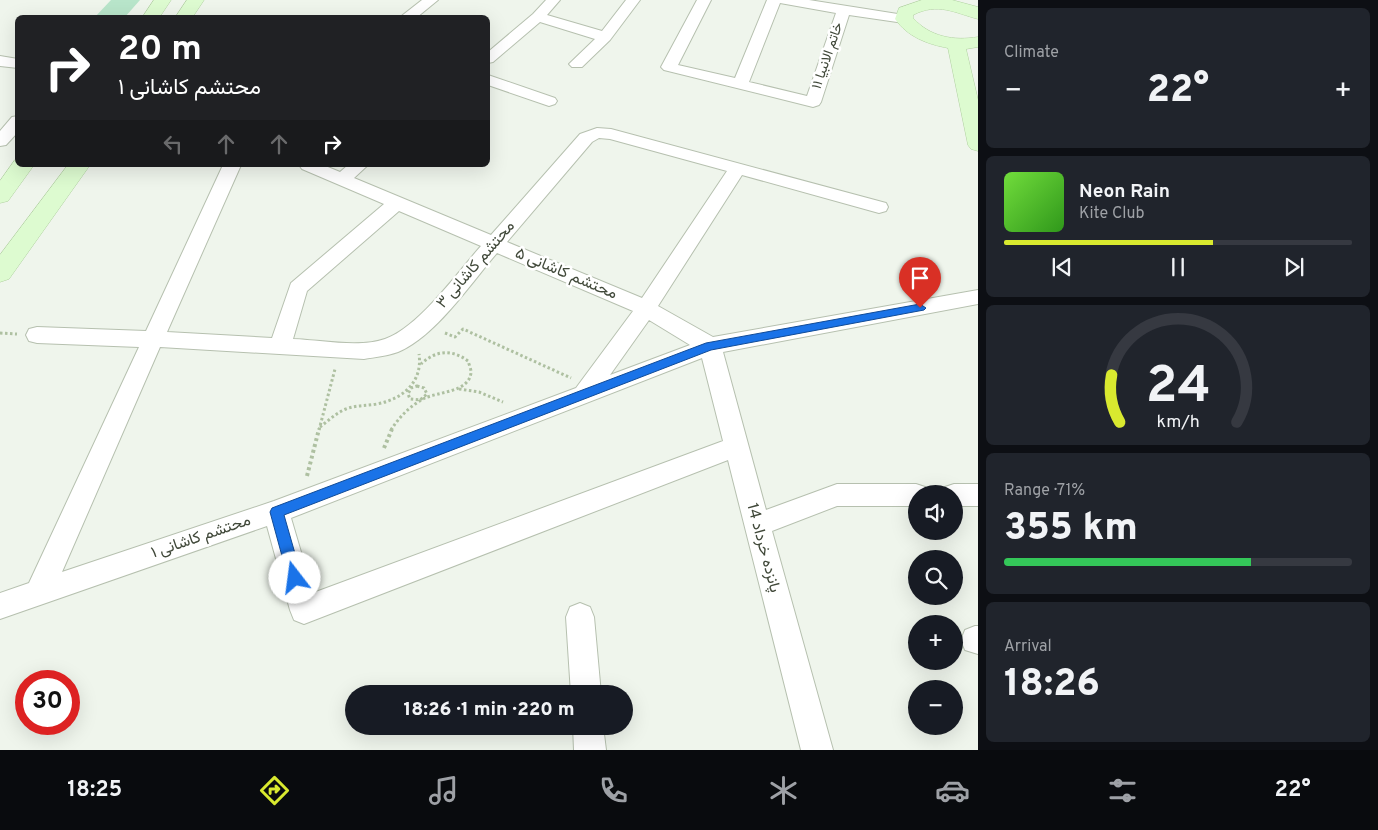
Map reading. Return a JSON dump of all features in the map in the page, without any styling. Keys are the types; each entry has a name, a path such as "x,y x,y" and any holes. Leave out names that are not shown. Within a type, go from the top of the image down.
{"main road":[{"path":"152,15 163,0"},
{"path":"185,15 196,0"},
{"path":"978,14 941,1 912,6 904,12 904,19 910,27 922,35 938,41 956,44 978,42"},
{"path":"956,44 978,145"},
{"path":"0,196 22,167"},
{"path":"0,272 79,167"}],"street":[{"path":"410,15 431,0"},
{"path":"490,57 538,17 553,0"},
{"path":"577,64 605,37 633,0"},
{"path":"704,0 669,67 740,84 774,0"},
{"path":"783,0 904,19"},
{"name":"خاتم الانبیا ۱۱","path":"740,84 813,102 844,10"},
{"path":"538,17 605,37"},
{"path":"0,60 15,63"},
{"path":"490,81 549,101"},
{"path":"0,140 15,124"},
{"name":"محتشم کاشانی ۳","path":"37,335 154,338 364,351 391,346 421,328 586,138 597,134 611,134 879,207"},
{"path":"39,592 231,167"},
{"name":"محتشم کاشانی ۵","path":"312,167 646,308 710,346"},
{"path":"341,180 357,167"},
{"path":"575,388 646,308 738,168"},
{"path":"280,347 298,288 398,203"},
{"name":"محتشم کاشانی ۱","path":"0,606 276,512 575,388 710,346 978,297"},
{"name":"پانزده خرداد 14","path":"710,346 816,750"},
{"path":"276,512 304,610 736,446"},
{"path":"758,525 837,495 908,495"},
{"path":"963,495 978,495"},
{"path":"580,617 585,685"},
{"path":"589,735 590,750"}],"path":[{"path":"439,330 455,337 463,329 575,379 575,388"},
{"path":"416,349 421,364 418,378 408,394 410,400 417,402 458,389 465,385 471,373 471,367 462,356 448,352 432,355 421,364"},
{"path":"315,476 307,479 336,365"},
{"path":"320,428 333,416 347,409 386,402 411,388 418,386 424,388 427,394 424,399 395,424 387,436 383,451 392,447"},
{"path":"458,389 480,392 507,404 498,408"}],"green space":[{"path":"111,0 140,0 127,15 97,15"}],"route":[{"path":"295,578 276,512 710,346 920,308"}]}
